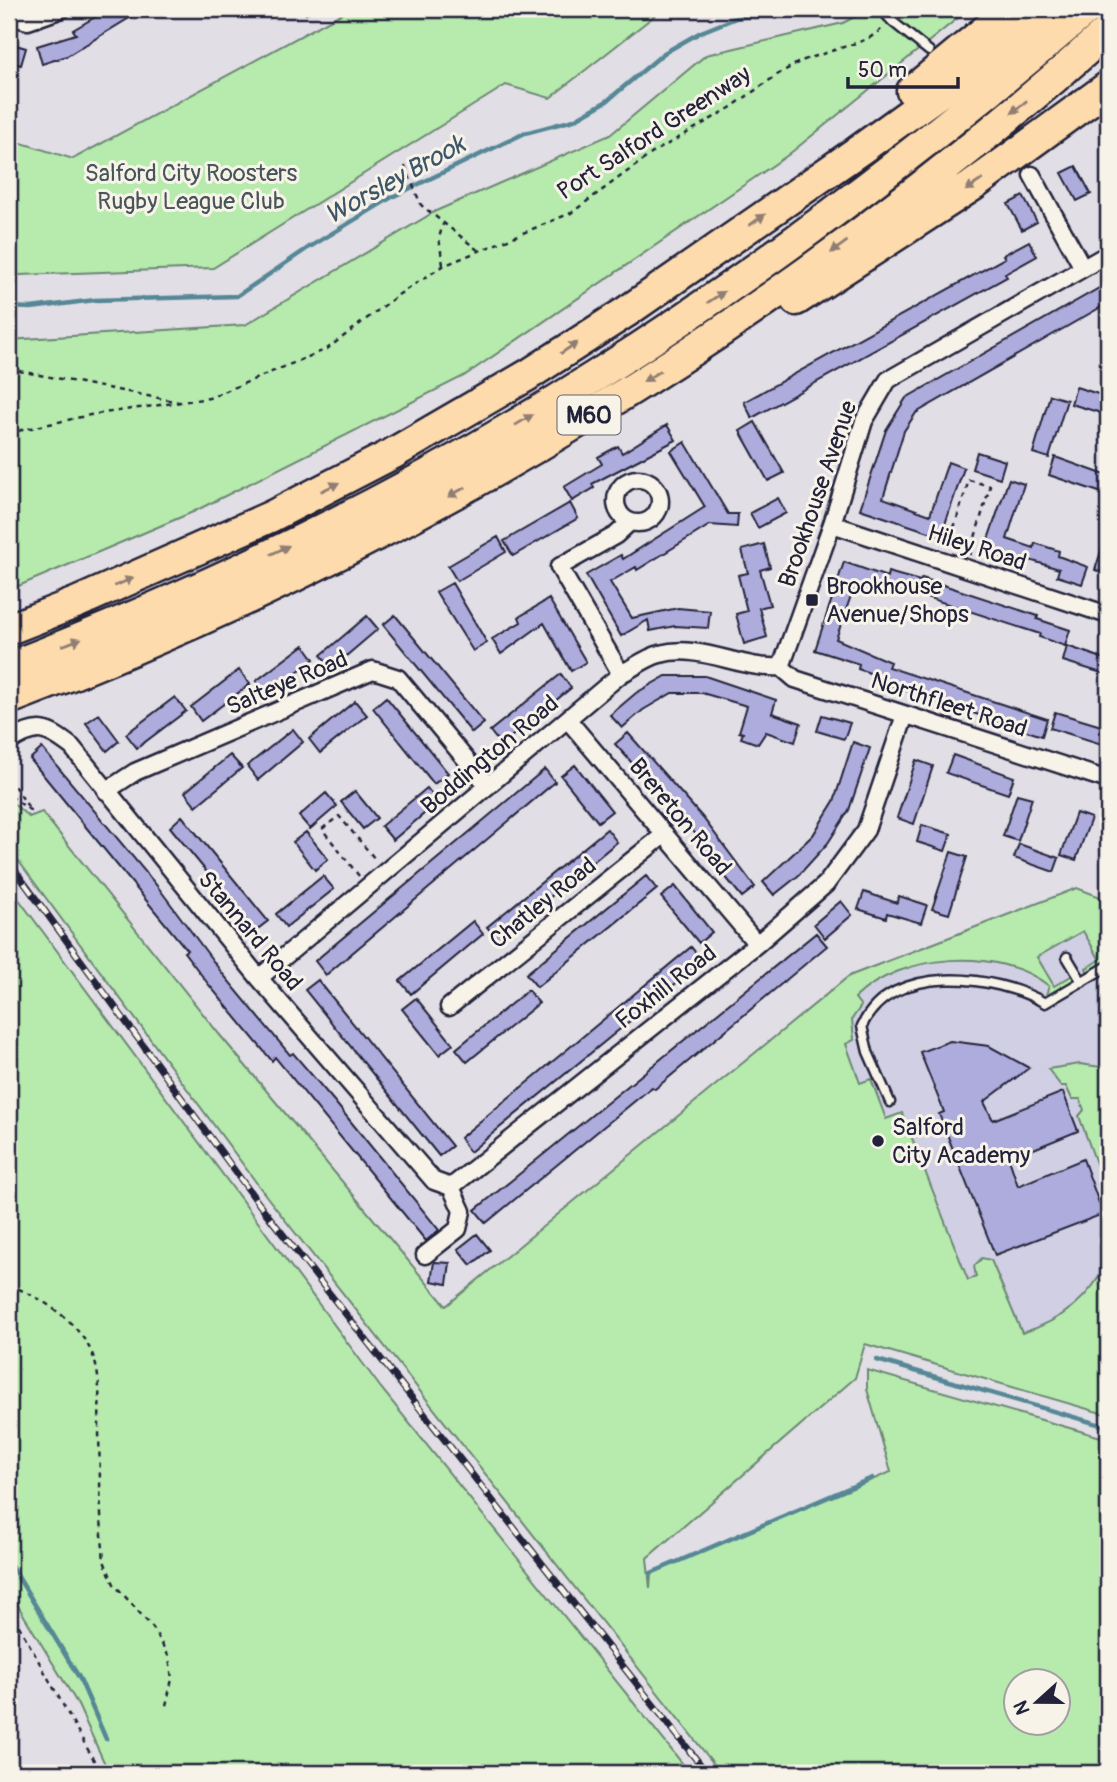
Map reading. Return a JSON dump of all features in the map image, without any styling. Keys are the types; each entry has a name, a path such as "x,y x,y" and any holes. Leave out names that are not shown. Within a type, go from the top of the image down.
{"highway":[{"name":"M60","path":"11,628 91,596 272,516 392,454 528,375 626,312 787,199 854,138 1011,9"},
{"path":"787,199 977,68 1055,9"},
{"name":"M60","path":"9,667 183,596 347,517 483,444 595,377 730,288 842,208 972,106 1087,9"},
{"name":"M60","path":"9,699 184,628 373,537 500,468 747,314 938,173 1108,31"},
{"path":"690,351 802,297 872,253 1022,152 1108,87"}],"street":[{"path":"9,17 28,21 62,9"},
{"path":"1032,175 1083,268"},
{"name":"Brookhouse Avenue","path":"780,667 832,524 864,421 874,399 888,380 1108,254"},
{"path":"621,674 559,567 616,534 630,522"},
{"name":"Hiley Road","path":"832,524 1108,615"},
{"name":"Boddington Road","path":"259,978 621,674 659,654 688,651 764,668 780,667"},
{"name":"Northfleet Road","path":"780,667 794,679 1108,780"},
{"name":"Salteye Road","path":"106,791 135,772 373,670 398,678 488,786"},
{"name":"Foxhill Road","path":"452,1186 757,944 827,884 866,830 879,799 905,715"},
{"name":"Brereton Road","path":"568,720 757,944"},
{"name":"Stannard Road","path":"9,742 27,730 50,730 72,747 259,978 434,1181 452,1186"},
{"name":"Chatley Road","path":"449,1007 665,834"},
{"path":"425,1255 458,1229 462,1211 452,1186"}],"lane":[{"path":"881,9 892,22 929,51"},
{"path":"1067,957 1082,982"},
{"path":"890,1102 868,1052 862,1026 867,1015 880,1001 905,989 954,978 1000,984 1027,992 1045,1003 1108,966"}],"path":[{"path":"305,14 313,9"},
{"name":"Port Salford Greenway","path":"9,433 90,415 186,404 238,387 327,349 398,295 443,266 571,213 653,152 730,108 777,75 801,61 868,39 892,22"},
{"path":"405,166 421,205 479,251"},
{"path":"443,224 439,238 443,266"},
{"path":"9,369 186,404"},
{"path":"944,561 969,480 990,486 966,568"},
{"path":"9,778 31,811 9,795"},
{"path":"367,887 322,830 339,816 386,872"},
{"path":"9,1285 26,1292 79,1331 93,1354 99,1401 104,1561 114,1584 153,1628 169,1657 172,1679 165,1710"},
{"path":"9,1608 101,1773"}],"shaded area":[{"name":"Salford City Academy","path":"1077,888 1108,900 1108,1415 865,1344 855,1378 647,1557 849,976"}],"green space":[{"name":"Salford City Roosters Rugby League Club","path":"350,9 663,9 550,98 506,85 213,268 19,275 9,270 9,139 73,159"},
{"path":"869,9 969,9 788,155 464,376 193,512 9,590 9,340 245,325 436,211 610,135 706,55 843,23"},
{"path":"9,800 29,817 42,812 219,1034 446,1306 849,976 1077,888 1108,900 1108,961 1089,975 1086,968 1100,960 1083,931 1037,957 1054,986 1073,975 1076,984 1049,996 1046,995 1049,986 1028,973 1004,965 977,960 923,964 874,983 855,998 861,1006 852,1019 854,1040 846,1044 860,1083 871,1079 886,1119 902,1113 968,1280 976,1277 974,1266 982,1258 991,1260 1022,1333 1050,1322 1084,1297 1108,1260 1108,1415 865,1344 855,1378 647,1558 650,1588 651,1573 891,1472 867,1389 867,1370 1108,1439 1108,1773 721,1773 267,1197 9,848"},
{"path":"9,886 381,1388 690,1773 109,1773 77,1703 9,1591"},
{"path":"1080,1064 1108,1068 1108,1171 1100,1174 1079,1116 1084,1110 1080,1099 1072,1099 1066,1086 1061,1086 1048,1069"}],"building":[{"path":"109,9 144,9 67,56 42,64 37,46 76,34 73,30"},
{"path":"9,43 26,48 21,65 9,62"},
{"path":"1076,166 1091,194 1077,201 1062,173"},
{"path":"1023,196 1037,222 1022,230 1008,204"},
{"path":"1029,241 1037,256 1005,274 1007,277 752,418 744,402 1005,258 1003,255"},
{"path":"1108,283 1108,303 916,413 904,431 883,498 930,515 948,462 964,468 941,536 860,509 886,430 906,398"},
{"path":"1076,387 1108,397 1108,415 1071,404"},
{"path":"1050,395 1067,400 1049,458 1033,453"},
{"path":"755,422 784,473 768,481 740,431"},
{"path":"667,425 676,440 592,484 594,488 572,501 564,487 602,464 598,457 618,446 622,453"},
{"path":"685,442 728,514 738,514 737,527 710,525 637,570 636,567 610,582 632,618 678,608 710,611 708,628 675,626 650,631 648,620 621,636 586,575 621,555 623,559 705,507 671,451"},
{"path":"977,452 1005,461 1000,478 972,469"},
{"path":"1055,457 1108,476 1108,495 1049,475"},
{"path":"1009,479 1024,484 1007,539 1034,548 1035,543 1059,551 1058,556 1088,567 1082,584 1057,576 1059,569 1023,558 1021,563 984,551"},
{"path":"778,498 786,513 758,528 750,513"},
{"path":"570,503 578,518 513,556 504,541"},
{"path":"1108,536 1108,575 1095,570"},
{"path":"498,537 506,552 457,581 448,566"},
{"path":"764,544 770,567 760,570 770,605 759,608 767,637 744,644 736,614 747,611 738,575 748,573 742,550"},
{"path":"844,562 887,577 888,572 920,581 922,578 1038,616 1037,619 1070,630 1065,646 1039,637 1040,634 911,592 910,596 873,585 872,590 855,584 836,639 890,662 888,667 1047,719 1042,736 889,685 890,680 858,669 859,664 815,650"},
{"path":"452,583 487,643 473,651 436,592"},
{"path":"549,599 586,662 571,671 544,623 501,654 492,639 521,622 519,617"},
{"path":"395,615 484,723 472,733 383,625"},
{"path":"367,616 378,629 332,668 321,655"},
{"path":"304,645 314,659 267,695 256,681"},
{"path":"1067,646 1108,660 1108,675 1063,661"},
{"path":"239,670 250,684 201,721 191,707"},
{"path":"561,674 571,688 501,745 490,731"},
{"path":"666,676 705,676 776,700 772,713 801,723 795,742 766,732 758,744 741,738 743,733 739,732 747,706 702,693 672,693 643,710 622,728 610,715 636,693"},
{"path":"175,697 186,711 137,748 126,734"},
{"path":"386,697 448,773 434,784 373,708"},
{"path":"355,701 367,715 320,753 309,739"},
{"path":"1055,712 1108,728 1108,746 1050,728"},
{"path":"99,714 119,741 107,751 86,723"},
{"path":"822,715 850,723 844,739 817,731"},
{"path":"293,729 303,742 258,780 247,766"},
{"path":"628,733 703,818 755,887 742,897 702,848 705,846 693,831 615,744"},
{"path":"853,742 870,748 849,810 828,843 798,876 774,895 763,882 813,835 834,801"},
{"path":"42,748 158,887 222,973 290,1055 293,1053 334,1101 439,1230 426,1241 275,1057 272,1061 209,985 184,952 187,950 30,759"},
{"path":"230,755 242,768 196,806 185,792"},
{"path":"953,755 1014,777 1008,794 946,773"},
{"path":"916,760 933,766 914,824 897,818"},
{"path":"575,765 612,811 598,822 561,776"},
{"path":"545,769 555,782 326,975 315,961"},
{"path":"427,788 438,802 393,840 381,826"},
{"path":"355,791 377,818 363,829 341,802"},
{"path":"326,793 337,806 310,829 299,816"},
{"path":"1017,794 1032,798 1018,841 1003,836"},
{"path":"1076,813 1091,818 1076,860 1061,855"},
{"path":"182,816 268,921 255,931 170,827"},
{"path":"922,825 951,834 945,851 917,842"},
{"path":"607,829 617,842 498,940 487,927"},
{"path":"306,832 328,859 315,870 293,842"},
{"path":"1019,844 1059,858 1054,872 1014,858"},
{"path":"951,852 967,857 949,914 932,909"},
{"path":"323,876 334,889 286,927 276,914"},
{"path":"646,876 657,889 537,987 526,974"},
{"path":"675,886 712,932 699,943 661,897"},
{"path":"864,892 897,903 899,896 927,905 921,923 887,913 886,918 858,909"},
{"path":"841,901 852,915 825,938 814,924"},
{"path":"473,921 483,934 411,994 400,981"},
{"path":"816,933 827,946 655,1089 652,1087 486,1223 475,1210"},
{"path":"691,947 703,961 470,1152 460,1138"},
{"path":"318,980 452,1146 439,1156 305,990"},
{"path":"528,990 539,1003 467,1062 456,1049"},
{"path":"416,998 453,1044 439,1055 402,1009"},
{"path":"950,1041 989,1046 1029,1068 984,1102 993,1120 1063,1092 1078,1131 1009,1159 1018,1186 1083,1159 1103,1214 995,1255 939,1114 944,1112 920,1052"},
{"path":"477,1234 490,1250 471,1265 458,1249"},
{"path":"434,1262 450,1263 447,1284 431,1281"}],"waterway":[{"name":"Worsley Brook","path":"9,307 31,308 95,300 237,296 308,248 392,197 525,133 574,120 607,101 664,53 701,32 736,18 779,9"},
{"path":"877,1360 1108,1427"},
{"path":"651,1573 872,1478"},
{"path":"9,1562 80,1679 106,1739"}],"railway":[{"path":"9,862 259,1204 707,1773"}],"place":[{"name":"Brookhouse Avenue/Shops","path":"812,600"},
{"name":"Salford City Academy","path":"878,1141"}]}
